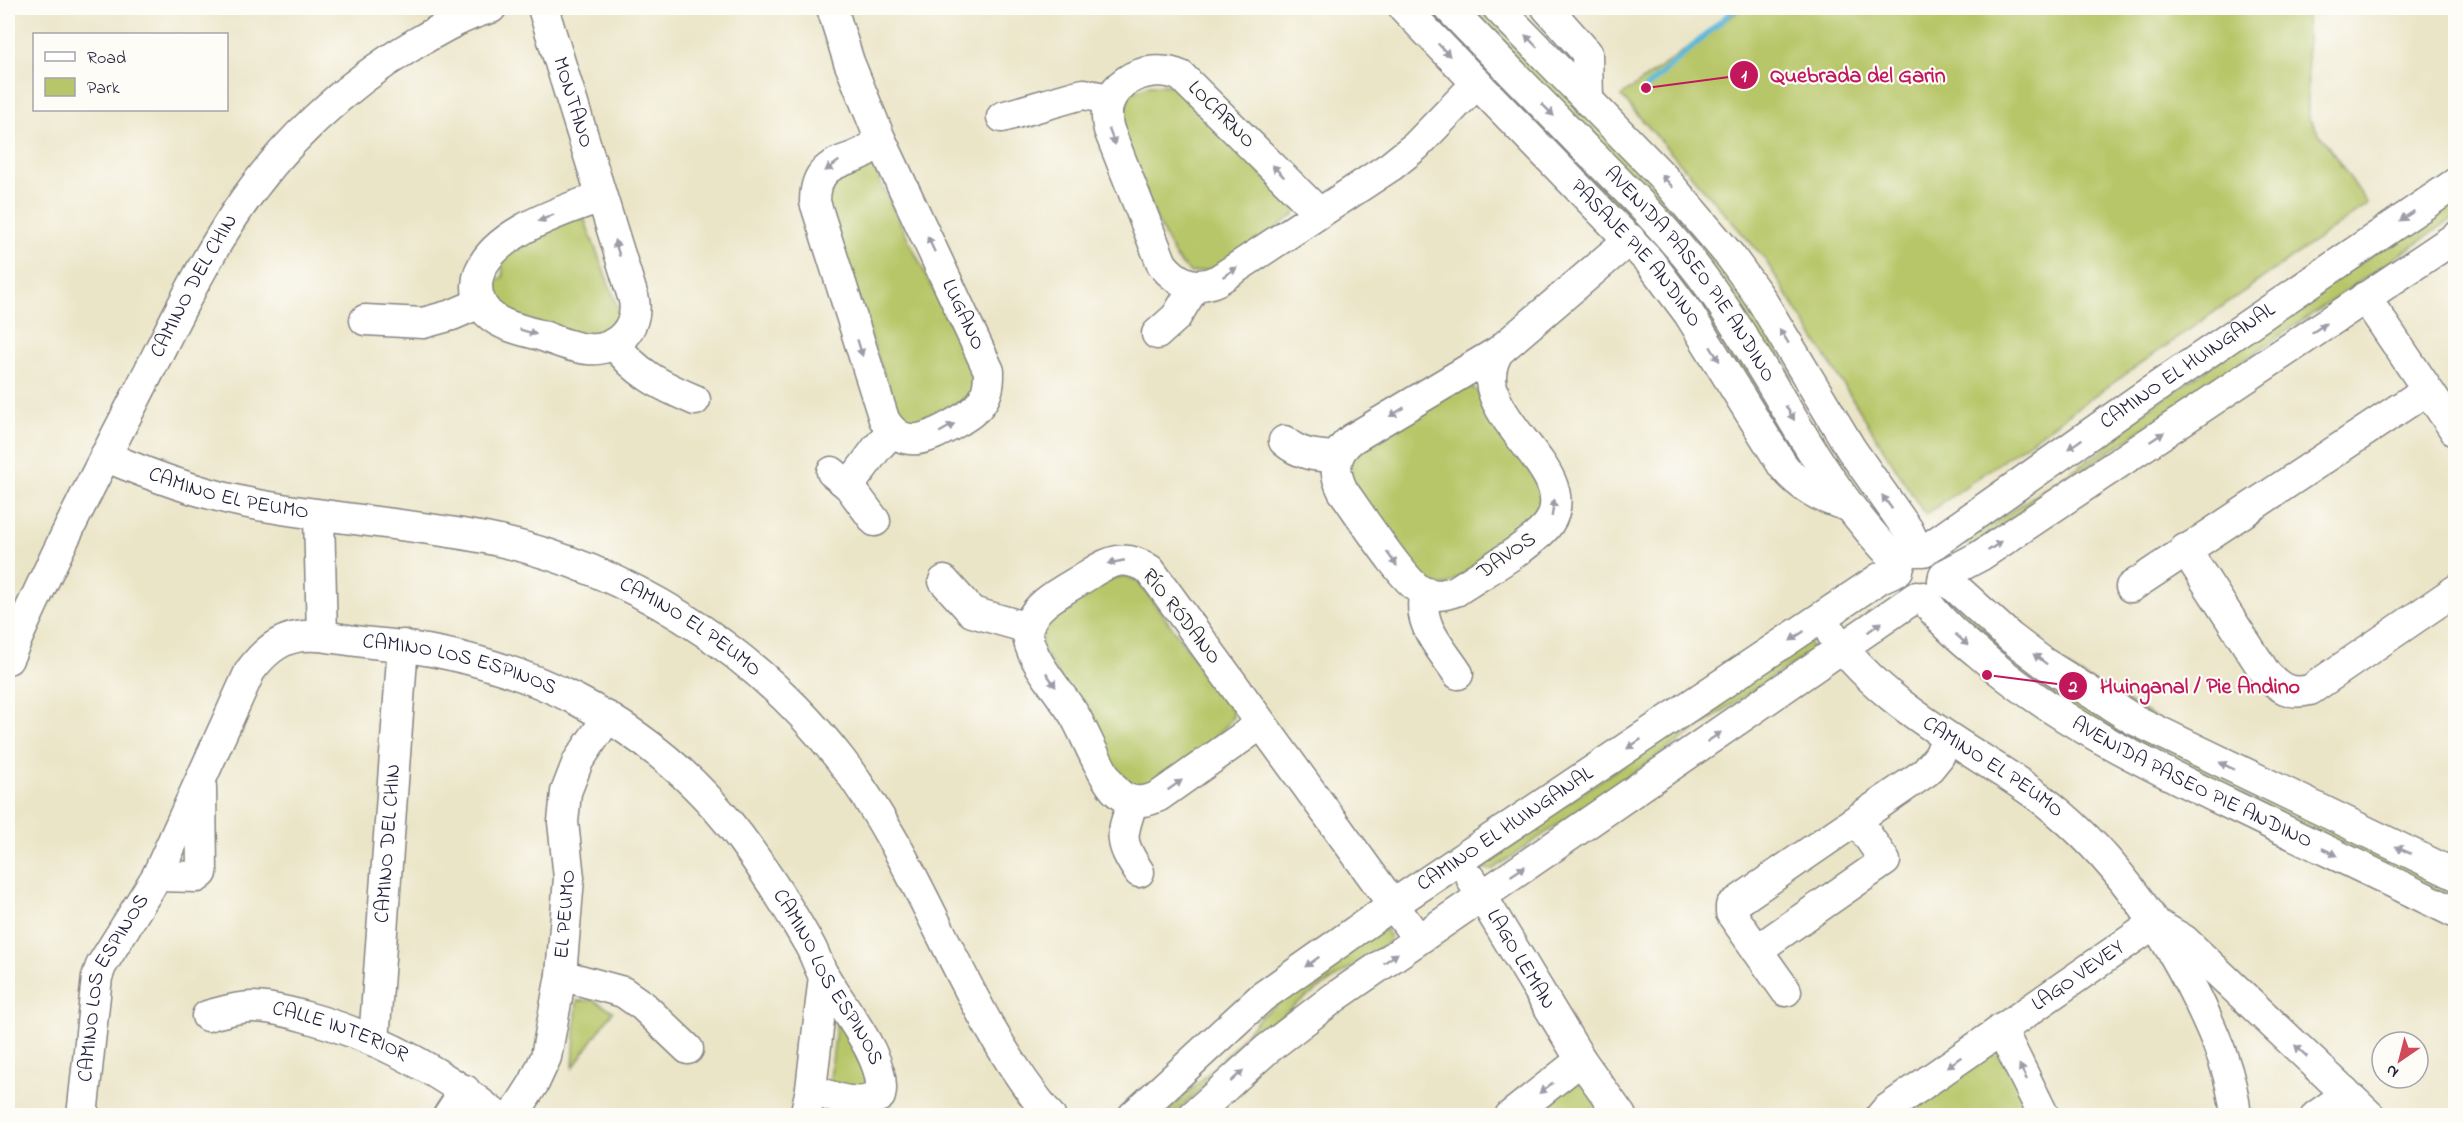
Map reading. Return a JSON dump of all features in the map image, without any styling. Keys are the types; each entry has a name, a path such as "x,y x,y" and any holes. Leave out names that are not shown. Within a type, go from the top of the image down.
{"street":[{"name":"CAMINO DEL CHIN","path":"8,659 105,456 236,212 265,174 324,112 362,78 443,28 491,8"},
{"name":"MONTANO","path":"543,8 635,308 633,323 629,330 614,343"},
{"name":"LUGANO","path":"832,8 849,62 879,136 987,362 989,380 985,397 973,411 934,436 916,440 907,439 893,431"},
{"name":"PASAJE PIE ANDINO","path":"1404,8 1630,239 1689,314 1792,477 1814,493 1848,506"},
{"name":"AVENIDA PASEO PIE ANDINO","path":"1449,8 1626,188 1685,254 1732,319 1848,506 1874,539 1910,559"},
{"name":"AVENIDA PASEO PIE ANDINO","path":"1498,8 1664,177 1731,257 1785,337 1851,448 1908,530 1910,559"},
{"path":"1547,8 1587,52 1588,101"},
{"name":"LOCARNO","path":"1109,99 1119,86 1145,73 1164,70 1181,76 1319,213"},
{"path":"1002,117 1084,94 1109,99 1106,114 1109,130 1162,264 1177,279 1195,286 1218,280 1391,166 1416,146 1477,83"},
{"path":"875,521 841,479 893,431 884,419 876,399 815,202 817,184 828,167 837,161 873,148 879,136"},
{"name":"CAMINO EL HUINGANAL","path":"1133,1116 1262,997 1459,860 1825,617 2140,398 2456,183"},
{"path":"601,197 570,207 531,225 497,247 484,262 479,275 477,292 480,303 498,322 547,338 588,349 598,349 614,343 628,361 645,376 657,384 694,400"},
{"name":"CAMINO EL HUINGANAL","path":"1193,1116 1266,1050 1335,997 1418,939 1932,587 2456,237"},
{"path":"1458,674 1424,618 1422,601 1425,593 1408,580 1343,491 1336,475 1340,450 1352,439 1499,351 1630,239"},
{"path":"1157,334 1176,316 1195,286"},
{"path":"2365,297 2456,432"},
{"path":"365,320 423,323 480,303"},
{"path":"1492,394 1490,375 1494,358 1499,351"},
{"name":"DAVOS","path":"1425,593 1446,594 1456,591 1538,535 1553,516 1555,506 1551,485 1492,394 1476,383 1466,380 1447,382"},
{"path":"2131,587 2427,390"},
{"path":"1284,441 1300,452 1311,456 1337,458"},
{"name":"CAMINO EL PEUMO","path":"105,456 136,469 216,495 319,515 487,538 558,558 623,585 673,611 746,663 810,724 839,758 865,794 903,861 991,1032 1026,1085 1050,1116"},
{"path":"319,515 322,636"},
{"path":"2185,549 2265,674 2277,685 2296,694 2310,690 2456,590"},
{"path":"1930,553 1941,562 1932,587 1902,587 1910,559 1930,553"},
{"name":"RÍO RÓDANO","path":"1028,628 1034,615 1047,602 1103,565 1121,560 1141,564 1150,570 1418,939"},
{"path":"944,581 972,612 1028,628 1033,653 1074,716 1112,786 1117,793 1132,801 1151,800 1159,796 1261,724"},
{"name":"AVENIDA PASEO PIE ANDINO","path":"2456,876 2133,719 2044,663 2010,637 1955,587 1932,587 1936,615 1983,658 2042,703 2079,727 2157,769 2456,913"},
{"name":"CAMINO EL PEUMO","path":"1825,617 1830,630 1843,649 1895,700 1947,738 2022,785 2069,822 2116,870 2155,923 2174,954 2213,1031 2231,1083 2236,1116"},
{"name":"CAMINO LOS ESPINOS","path":"82,1116 97,977 107,954 157,876 250,671 258,660 281,642 311,634 403,645 465,657 509,670 576,699 608,717 666,759 717,810 759,864 810,945 824,976 855,1020 875,1064 882,1086 880,1096 868,1102 808,1102"},
{"name":"CAMINO DEL CHIN","path":"374,1041 403,645"},
{"name":"EL PEUMO","path":"513,1116 534,1083 546,1057 561,975 569,878 563,822 566,792 578,761 608,717"},
{"path":"1786,991 1731,913 1731,906 1926,772 1939,756 1947,738"},
{"path":"157,876 197,877 202,873 201,780"},
{"path":"1132,801 1124,828 1123,842 1125,850 1139,872"},
{"path":"1757,950 1885,861 1857,820"},
{"name":"LAGO LEMAN","path":"1459,860 1581,1060 1621,1116"},
{"name":"CAMINO EL PEUMO","path":"2155,923 2184,940 2370,1116"},
{"name":"LAGO VEVEY","path":"1881,1116 1886,1110 2155,923"},
{"path":"561,975 623,992 643,1006 688,1048"},
{"path":"808,1102 824,976"},
{"name":"CALLE INTERIOR","path":"207,1016 238,1008 267,1008 317,1020 374,1041 411,1058 465,1090 497,1116"},
{"path":"2001,1029 2044,1116"},
{"path":"1510,1116 1581,1060"},
{"path":"448,1116 465,1090"},
{"path":"2316,1116 2333,1104 2344,1091"}],"green space":[{"path":"1419,8 1433,8 1681,266 1821,483 1803,475 1716,333"},
{"path":"1465,8 1481,8 1657,184 1761,319 1794,379"},
{"path":"1743,8 2307,8 2308,117 2368,204 1925,515 1764,258 1621,96"},
{"path":"1150,85 1173,85 1295,208 1295,214 1220,268 1191,273 1178,260 1160,227 1133,160 1121,121 1121,104 1131,93"},
{"path":"871,163 975,375 977,393 924,432 901,426 825,199 830,176"},
{"path":"2455,197 2455,217 1969,547 1965,542 2103,450 2135,419"},
{"path":"582,213 618,308 619,326 613,331 579,337 497,309 484,288 503,277 502,260 531,236"},
{"path":"1462,386 1476,390 1535,475 1543,514 1448,585 1430,586 1350,485 1351,453"},
{"path":"1106,576 1110,580 1125,576 1139,582 1234,713 1222,731 1197,754 1158,782 1147,787 1131,787 1119,777 1042,648 1042,629 1045,621"},
{"path":"1940,595 2455,888 2455,900 2078,715 1937,603"},
{"path":"1808,640 1812,647 1810,654 1775,675 1492,870 1484,869 1480,862"},
{"path":"1380,928 1385,929 1390,937 1388,943 1296,1004 1172,1115 1164,1116 1229,1053 1261,1016"},
{"path":"593,1000 613,1011 573,1068 577,1001"},
{"path":"838,1010 863,1069 866,1080 862,1090 829,1088"},
{"path":"2001,1049 2033,1116 1896,1116"},
{"path":"1579,1072 1611,1116 1524,1116"}],"waterway":[{"path":"1646,88 1736,8"}],"place":[{"name":"Quebrada del Garin","path":"1646,88"},
{"name":"Huinganal / Pie Andino","path":"1987,675"}]}
